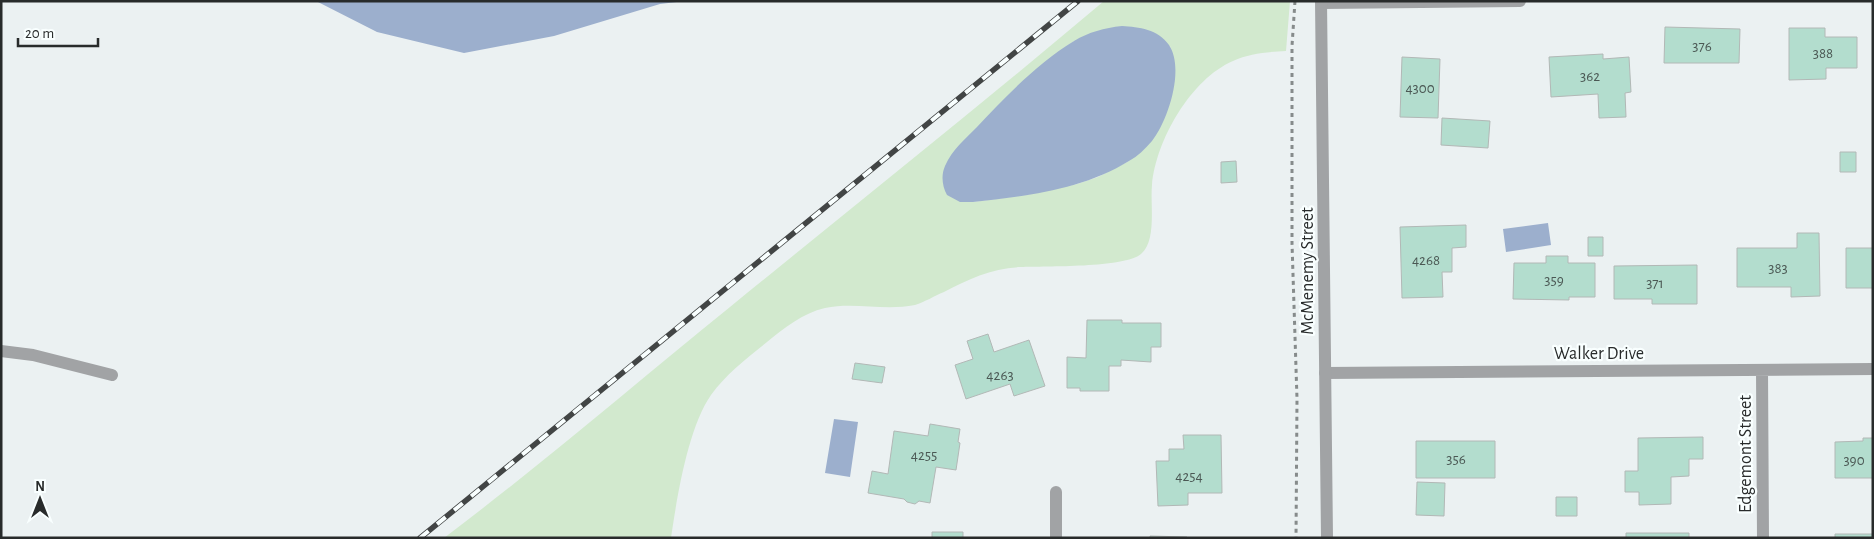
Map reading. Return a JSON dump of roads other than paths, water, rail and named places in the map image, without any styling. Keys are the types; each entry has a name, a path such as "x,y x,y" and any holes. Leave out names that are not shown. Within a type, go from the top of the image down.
{"street":[{"path":"1322,2 1520,1"},
{"name":"McMenemy Street","path":"1322,2 1327,538"},
{"path":"1,351 33,355 112,375"},
{"name":"Walker Drive","path":"1325,373 1873,369"},
{"name":"Edgemont Street","path":"1762,370 1764,538"},
{"path":"1056,492 1056,538"}],"water":[{"path":"316,1 685,1 660,4 554,36 464,53 377,32"},
{"path":"1122,26 1141,28 1154,32 1165,40 1174,55 1175,81 1169,108 1158,132 1144,150 1111,171 1092,179 1053,190 973,202 960,202 947,195 943,184 943,177 944,169 951,155 1011,92 1048,59 1074,41 1097,31"},
{"path":"1548,223 1551,245 1506,252 1503,229"},
{"path":"834,419 858,422 850,477 825,473"}],"railway":[{"path":"420,538 1078,1"}]}
